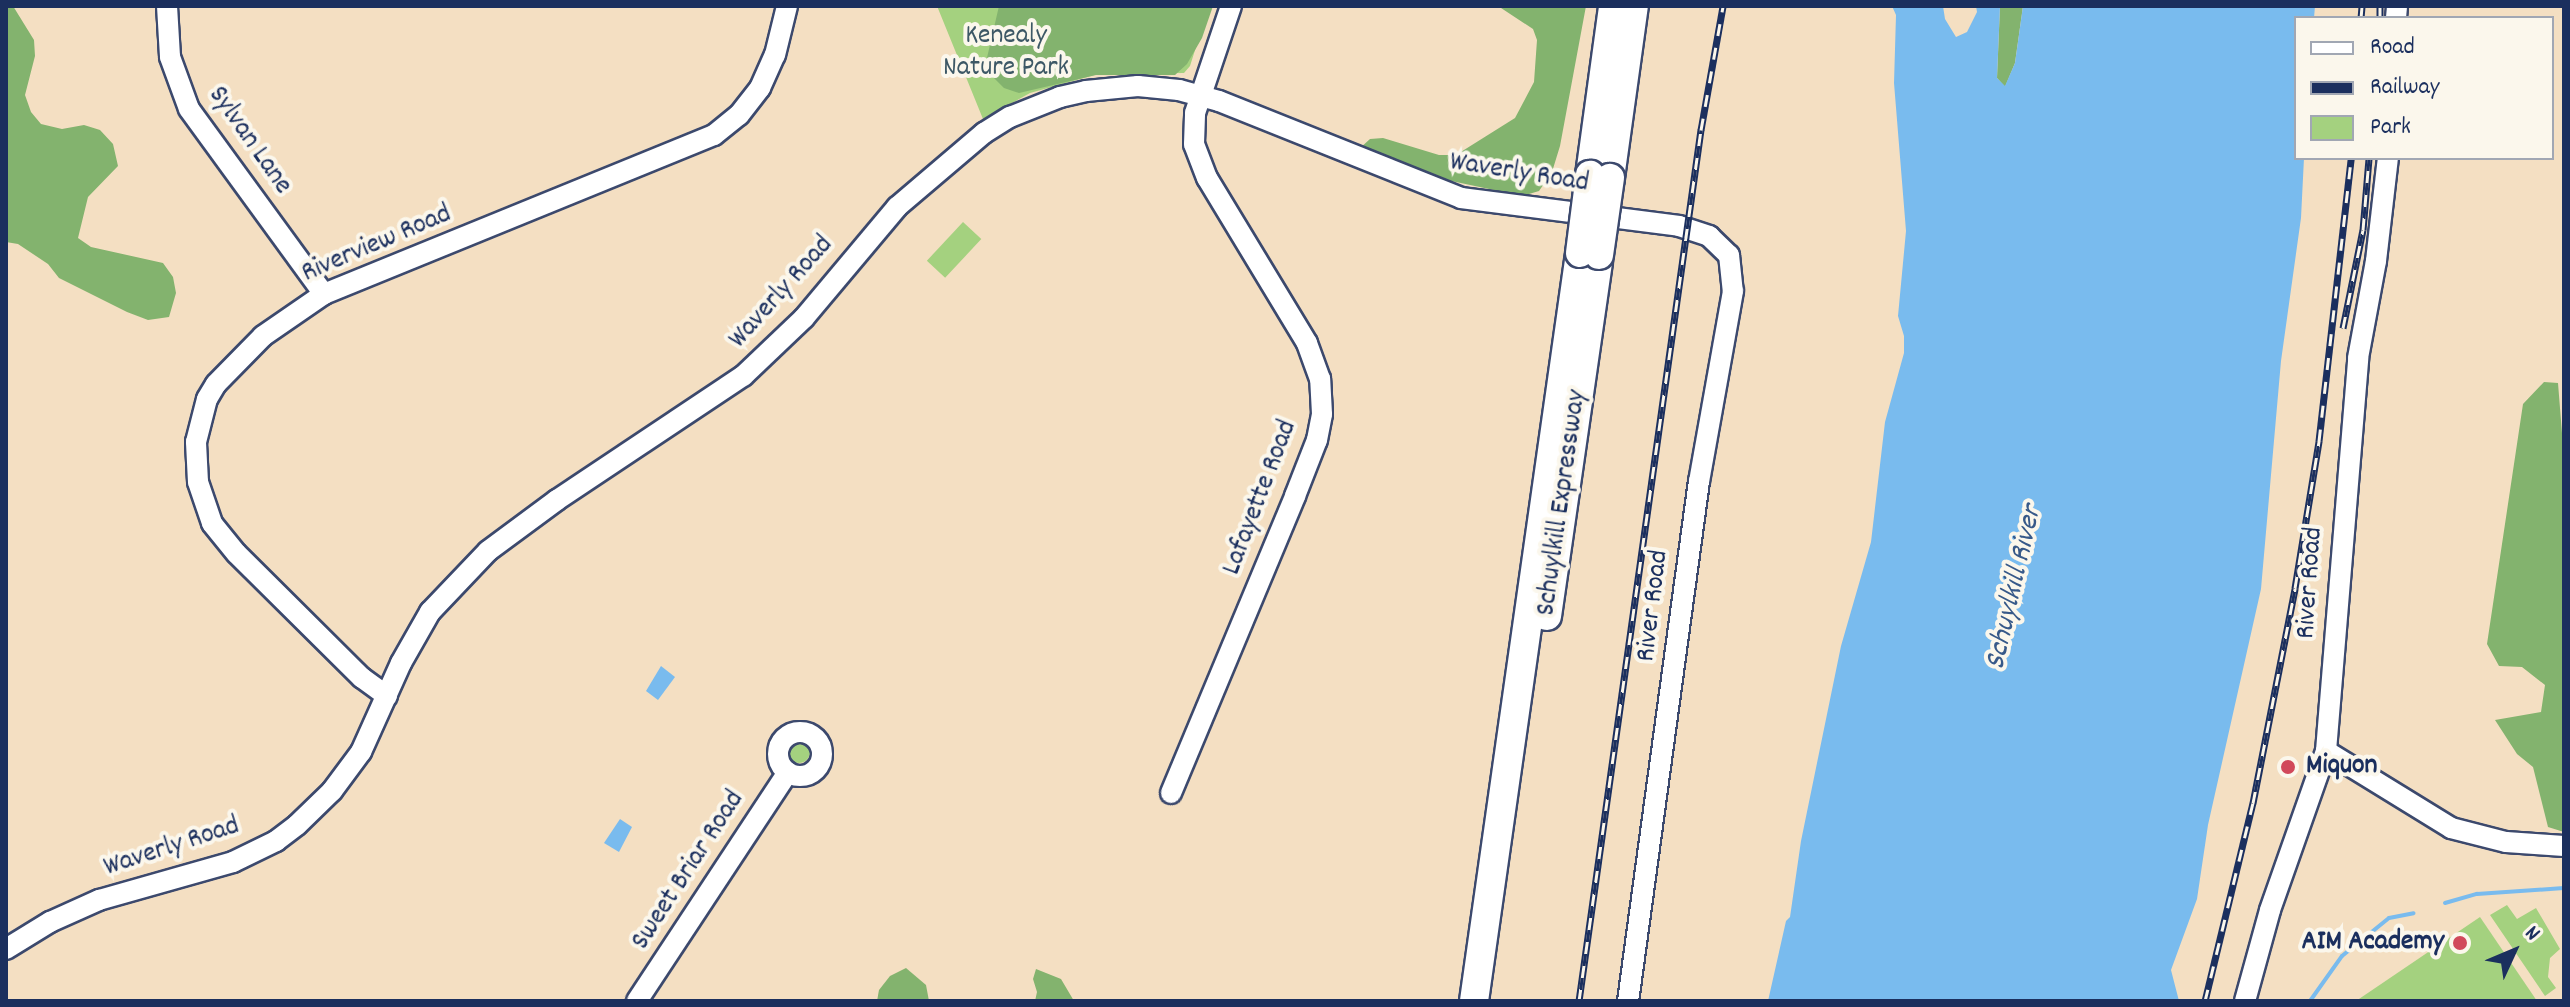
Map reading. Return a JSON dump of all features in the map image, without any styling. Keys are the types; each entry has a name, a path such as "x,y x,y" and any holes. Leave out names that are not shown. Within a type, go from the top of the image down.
{"highway":[{"name":"Schuylkill Expressway","path":"1493,1001 1600,176 1613,6"},
{"name":"Schuylkill Expressway","path":"1600,176 1634,6"},
{"name":"Schuylkill Expressway","path":"1474,1001 1590,254"}],"street":[{"name":"Sylvan Lane","path":"167,6 170,57 189,109 324,294"},
{"name":"Riverview Road","path":"387,696 362,678 223,538 204,505 198,482 196,442 207,399 216,384 263,336 324,294 714,135 745,109 760,88 775,55 787,6"},
{"name":"Lafayette Road","path":"1171,793 1295,496 1317,440 1322,414 1320,379 1307,343 1199,162 1192,127 1231,6"},
{"name":"Waverly Road","path":"6,949 50,922 99,900 206,872 276,841 315,809 351,767 422,624 466,570 557,500 743,376 804,318 897,207 984,133 1035,106 1086,91 1138,86 1200,95 1461,198 1658,223 1702,233"},
{"name":"River Road","path":"2245,1001 2270,910 2326,751 2358,358 2376,261 2388,160"},
{"name":"River Road","path":"1628,1001 1699,481 1733,291 1729,255 1718,242 1702,233"},
{"path":"2326,751 2451,828 2506,842 2564,846"},
{"name":"Sweet Briar Road","path":"637,1001 788,772"}],"green space":[{"path":"6,6 13,6 34,40 35,56 25,95 31,112 41,124 62,129 84,125 100,130 113,144 118,166 88,197 78,238 91,247 163,263 173,277 176,293 169,317 148,320 127,312 59,278 48,264 18,244 6,242"},
{"name":"Kenealy Nature Park","path":"937,6 1209,6 1190,66 1184,73 1098,74 1030,93 983,119"},
{"name":"Kenealy Nature Park","path":"999,6 1213,6 1202,38 1187,64 1175,75 1096,75 1019,93 1004,88 990,74 986,62"},
{"path":"1498,6 1586,6 1560,146 1552,172 1539,191 1522,196 1442,179 1376,161 1359,149 1370,139 1383,138 1439,155 1456,155 1515,118 1534,82 1537,40 1533,29"},
{"path":"2000,6 2023,6 2015,63 2005,87 1997,78"},
{"path":"963,222 981,239 945,278 927,261"},
{"path":"2544,382 2558,383 2564,458 2564,832 2548,827 2533,767 2517,754 2495,720 2541,712 2545,685 2522,667 2499,666 2487,644 2523,404"},
{"path":"799,741 807,744 810,752 807,760 799,763 791,760 788,752 791,744"},
{"path":"2507,905 2517,919 2536,908 2560,949 2550,958 2548,977 2556,988 2545,996 2490,915"},
{"path":"2480,917 2537,1001 2356,1001"},
{"path":"906,968 926,985 929,1001 877,1001 879,990 890,976"},
{"path":"1036,969 1061,979 1074,1001 1035,1001 1037,992 1033,979"}],"water":[{"name":"Schuylkill River","path":"1892,6 1943,6 1945,19 1956,37 1967,32 1977,12 1976,6 2000,6 1997,78 2005,86 2015,63 2023,6 2315,6 2314,16 2294,16 2294,160 2304,160 2301,218 2281,361 2261,589 2208,825 2197,899 2171,970 2179,1001 1768,1001 1786,921 1790,917 1801,841 1841,646 1871,542 1885,422 1904,353 1904,336 1898,316 1906,231 1894,83 1896,15"},
{"path":"661,666 675,677 658,700 646,691"},
{"path":"620,819 632,827 619,852 604,843"}],"waterway":[{"path":"2445,903 2477,894 2564,888"},
{"path":"2310,1001 2342,956 2389,918 2414,913"}],"railway":[{"path":"1579,1001 1701,130 1723,6"},
{"path":"2361,16 2362,6"},
{"path":"2380,6 2380,16"},
{"path":"2205,1001 2253,803 2295,588 2319,441 2351,160"},
{"path":"2343,328 2363,230 2369,160"}],"place":[{"name":"Miquon","path":"2288,767"},
{"name":"AIM Academy","path":"2460,943"}]}
